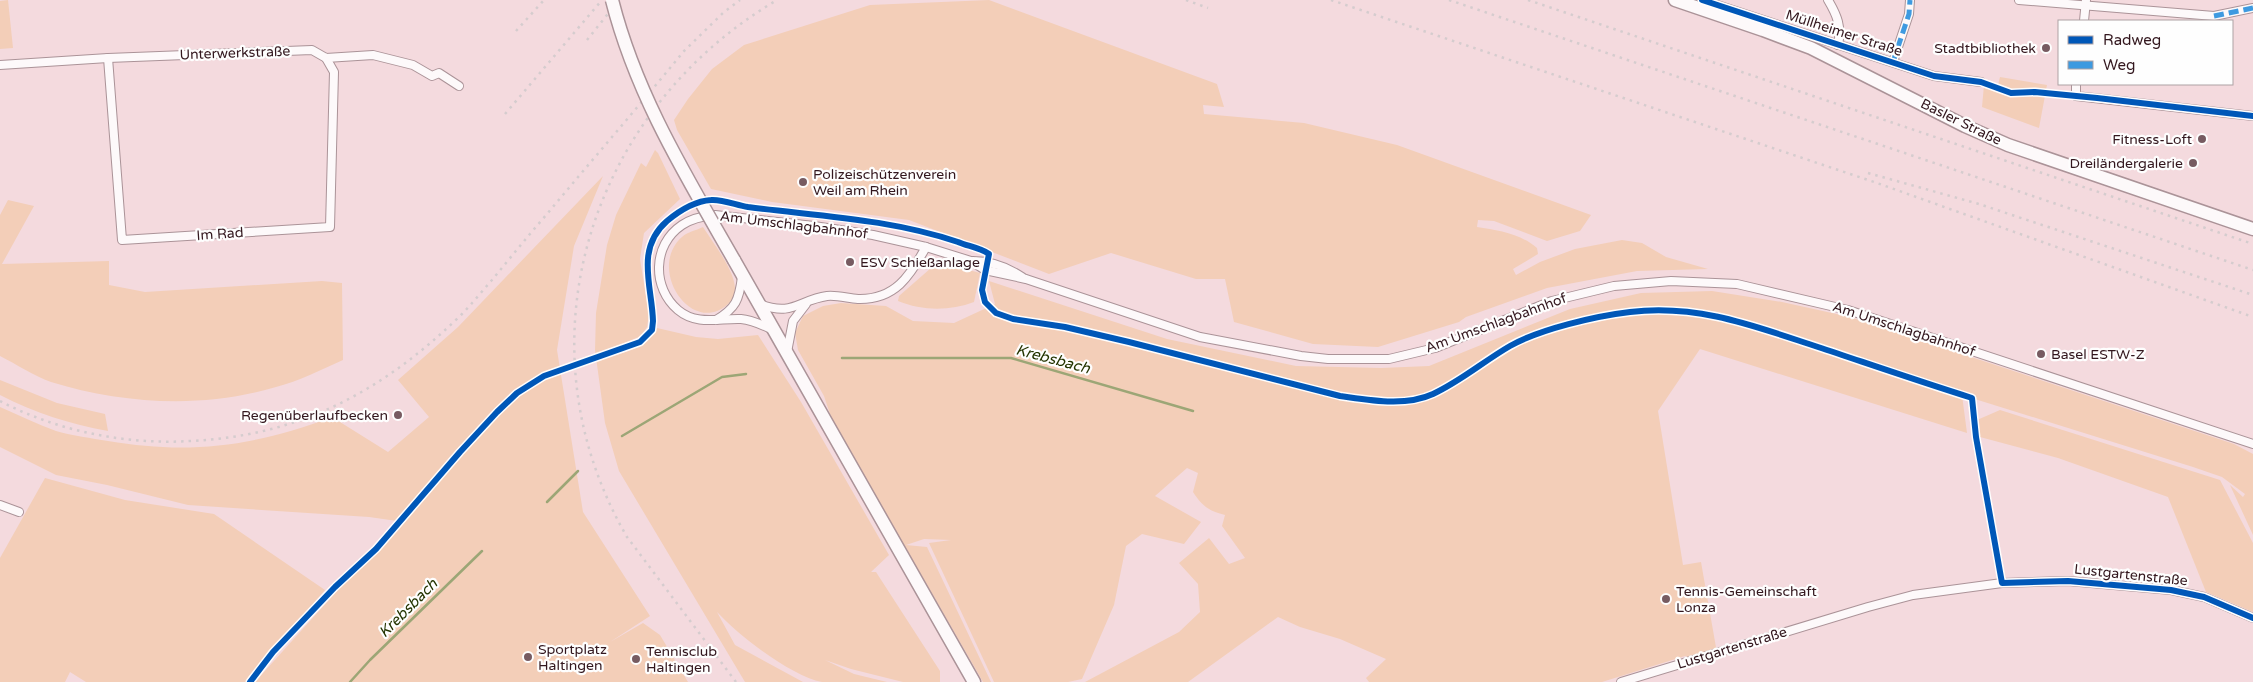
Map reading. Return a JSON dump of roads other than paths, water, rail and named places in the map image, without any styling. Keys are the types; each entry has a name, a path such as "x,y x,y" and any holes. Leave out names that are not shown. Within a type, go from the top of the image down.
{"main road":[{"path":"612,0 625,47 651,110 786,354 974,682"},
{"name":"Basler Straße","path":"1675,0 1811,48 1965,126 2008,145 2253,229"}],"street":[{"name":"Müllheimer Straße","path":"1702,0 1934,76 1981,82"},
{"name":"Müllheimer Straße","path":"1828,0 1836,14 1841,31 1838,45"},
{"path":"1893,62 1909,14 1910,0"},
{"path":"2019,0 2086,3 2214,16 2253,8"},
{"path":"2084,20 2086,3"},
{"name":"Unterwerkstraße","path":"0,64 312,50 326,58 374,55 413,65 432,76 439,73 459,86"},
{"name":"Im Rad","path":"108,58 122,240 330,227 334,72 326,58"},
{"path":"2076,85 2076,96 2253,116"},
{"name":"Am Umschlagbahnhof","path":"773,330 749,320 696,319 680,311 664,294 659,278 660,255 669,238 682,225 698,218 727,216 873,235 926,246 971,261 985,270 1026,280 1200,337 1301,356 1357,360 1388,359 1436,348 1552,301 1605,288 1651,282 1737,284 1848,310 2253,444"},
{"path":"759,304 781,310 826,296 874,298 901,284 912,273 926,246"},
{"path":"716,320 733,308 738,300 742,275"},
{"path":"786,354 793,321 807,303"},
{"path":"0,505 18,512"},
{"name":"Lustgartenstraße","path":"1621,682 1904,598 1961,587 2002,583 2068,581 2171,590 2204,597 2253,618"}],"waterway":[{"name":"Krebsbach","path":"842,358 1011,358 1193,411"},
{"name":"Krebsbach","path":"622,436 722,377 746,374"},
{"name":"Krebsbach","path":"547,502 578,471"},
{"name":"Krebsbach","path":"350,682 370,660 482,551"}],"railway":[{"path":"516,31 544,0"},
{"path":"505,114 602,0"},
{"path":"587,40 619,0"},
{"path":"0,401 45,420 92,434 141,441 166,442 230,437 268,430 304,419 338,405 370,387 401,366 461,315 684,51 723,13 740,0"},
{"path":"736,682 627,537 594,463 577,387 576,312 590,238 617,168 658,104 712,47 777,0"},
{"path":"1186,0 1208,8"},
{"path":"1331,0 1877,183 2253,317"},
{"path":"1449,0 2253,270"},
{"path":"1528,0 2253,244"},
{"path":"1868,173 1979,204 2253,295"}],"place":[{"name":"Stadtbibliothek","path":"2046,48"},
{"name":"Fitness-Loft","path":"2202,139"},
{"name":"Dreiländergalerie","path":"2193,163"},
{"name":"Polizeischützenverein Weil am Rhein","path":"803,182"},
{"name":"ESV Schießanlage","path":"850,262"},
{"name":"Basel ESTW-Z","path":"2041,354"},
{"name":"Regenüberlaufbecken","path":"398,415"},
{"name":"Tennis-Gemeinschaft Lonza","path":"1666,599"},
{"name":"Sportplatz Haltingen","path":"528,657"},
{"name":"Tennisclub Haltingen","path":"636,659"}]}
